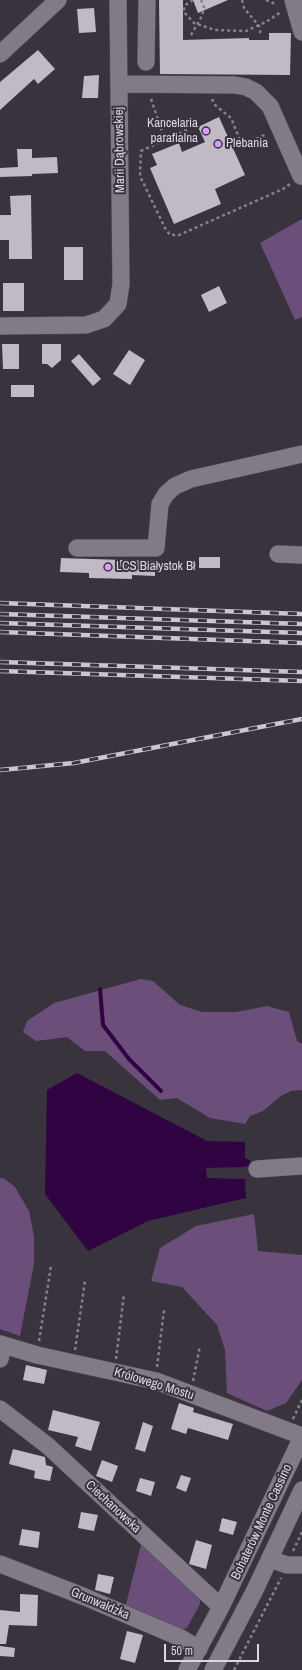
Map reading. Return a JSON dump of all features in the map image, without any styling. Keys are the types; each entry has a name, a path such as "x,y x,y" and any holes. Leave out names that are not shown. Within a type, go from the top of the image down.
{"street":[{"path":"0,54 58,0"},
{"name":"Marii Dąbrowskiej","path":"0,326 86,325 104,319 111,313 119,300 121,284 118,0"},
{"path":"146,62 147,0"},
{"path":"285,5 302,32"},
{"path":"119,84 235,85 246,87 256,92 270,106 301,176"},
{"path":"76,548 156,548 160,504 166,494 175,486 191,479 302,454"},
{"path":"278,554 302,555"},
{"path":"257,1169 302,1166"},
{"name":"Królowego Mostu","path":"1,1350 37,1355 156,1382 302,1437"},
{"name":"Ciechanowska","path":"1,1409 48,1446 221,1607"},
{"name":"Bohaterów Monte Cassino","path":"187,1670 221,1607 302,1437"},
{"name":"Bohaterów Monte Cassino","path":"213,1670 254,1592 302,1490"},
{"path":"270,1559 294,1565"},
{"name":"Grunwaldzka","path":"0,1564 85,1597 181,1638 199,1649"}],"path":[{"path":"193,0 184,6 184,12 198,25 232,32 246,31 258,26 285,5"},
{"path":"191,35 198,25 204,7 201,0"},
{"path":"242,0 244,8 258,26 261,36"},
{"path":"266,0 285,5"},
{"path":"206,85 215,105 231,118 242,145 280,128"},
{"path":"152,104 165,140"},
{"path":"187,130 140,150 140,176 165,228 170,235 179,235 283,189 301,176"},
{"path":"37,1355 51,1266"},
{"path":"74,1363 85,1281"},
{"path":"115,1372 124,1294"},
{"path":"156,1382 164,1310"},
{"path":"191,1395 200,1346"},
{"path":"234,1670 294,1565 302,1532"}],"shaded area":[{"path":"302,219 302,317 295,320 260,243"},
{"path":"141,979 153,981 180,1005 202,1012 236,1012 267,1006 289,1012 297,1041 302,1044 302,1090 291,1091 281,1096 263,1111 250,1116 245,1124 210,1118 177,1098 160,1100 105,1051 85,1051 67,1037 36,1041 23,1032 27,1021 54,1003"},
{"path":"77,1073 207,1141 245,1142 245,1158 250,1160 250,1165 244,1167 206,1168 207,1178 245,1179 246,1198 148,1221 88,1251 45,1194 47,1090"},
{"path":"0,1178 5,1179 15,1187 29,1211 34,1236 34,1264 20,1336 0,1329"},
{"path":"254,1214 258,1251 302,1255 302,1380 286,1403 267,1411 227,1393 225,1350 217,1325 182,1287 151,1281 160,1248 196,1226"},
{"path":"142,1541 200,1597 200,1604 187,1628 181,1630 125,1608"}],"building":[{"path":"159,0 183,0 183,40 249,38 249,40 269,40 269,33 291,33 290,75 160,74"},
{"path":"193,0 228,0 198,13"},
{"path":"94,8 96,32 79,33 77,9"},
{"path":"38,50 55,69 38,84 34,79 0,110 0,82"},
{"path":"99,75 98,98 82,98 84,76"},
{"path":"219,117 245,175 215,189 221,204 174,224 150,168 157,165 152,154 179,143 182,152 205,142 198,127"},
{"path":"17,149 32,149 32,158 57,157 58,173 32,174 32,176 0,177 0,168 18,167"},
{"path":"31,195 32,259 9,259 9,240 0,240 0,215 11,215 10,196"},
{"path":"64,247 83,247 83,280 64,280"},
{"path":"3,283 24,283 24,311 3,311"},
{"path":"219,286 227,303 209,312 201,295"},
{"path":"2,344 19,344 19,369 3,369"},
{"path":"42,344 61,344 61,360 52,368 47,364 42,364"},
{"path":"129,350 145,360 130,385 113,374"},
{"path":"79,354 101,379 93,386 71,361"},
{"path":"11,385 34,385 34,397 11,397"},
{"path":"199,557 220,557 220,568 199,568"},
{"name":"LCS Białystok Bł","path":"61,558 155,561 155,576 132,575 132,579 89,578 89,573 60,572"},
{"path":"26,1365 47,1370 44,1384 23,1380"},
{"path":"179,1403 194,1408 193,1412 233,1424 228,1440 188,1428 186,1434 171,1429"},
{"path":"53,1410 100,1422 91,1451 75,1446 78,1437 48,1430"},
{"path":"143,1422 153,1426 145,1452 135,1449"},
{"path":"13,1449 45,1457 46,1465 53,1467 50,1481 34,1478 35,1471 9,1464"},
{"path":"102,1460 118,1466 112,1482 96,1476"},
{"path":"181,1475 191,1478 186,1492 176,1488"},
{"path":"140,1478 155,1482 151,1496 136,1491"},
{"path":"81,1512 98,1515 94,1531 78,1528"},
{"path":"222,1518 237,1522 233,1535 219,1531"},
{"path":"22,1529 40,1532 38,1548 19,1545"},
{"path":"196,1540 212,1545 206,1569 189,1564"},
{"path":"98,1574 114,1577 110,1594 95,1590"},
{"path":"20,1594 38,1595 37,1626 9,1625 6,1644 0,1644 0,1610 20,1612"},
{"path":"127,1631 143,1635 135,1663 120,1659"},
{"path":"0,1646 15,1648 14,1657 0,1656"}],"waterway":[{"path":"100,989 103,1025 129,1059 161,1091"}],"railway":[{"path":"0,603 302,614"},
{"path":"0,614 302,624"},
{"path":"0,623 302,633"},
{"path":"0,632 302,643"},
{"path":"0,662 302,672"},
{"path":"0,671 302,681"},
{"path":"0,770 74,763 302,719"}],"place":[{"name":"Kancelaria parafialna","path":"206,131"},
{"name":"Plebania","path":"218,144"},
{"name":"LCS Białystok Bł","path":"108,567"}]}
